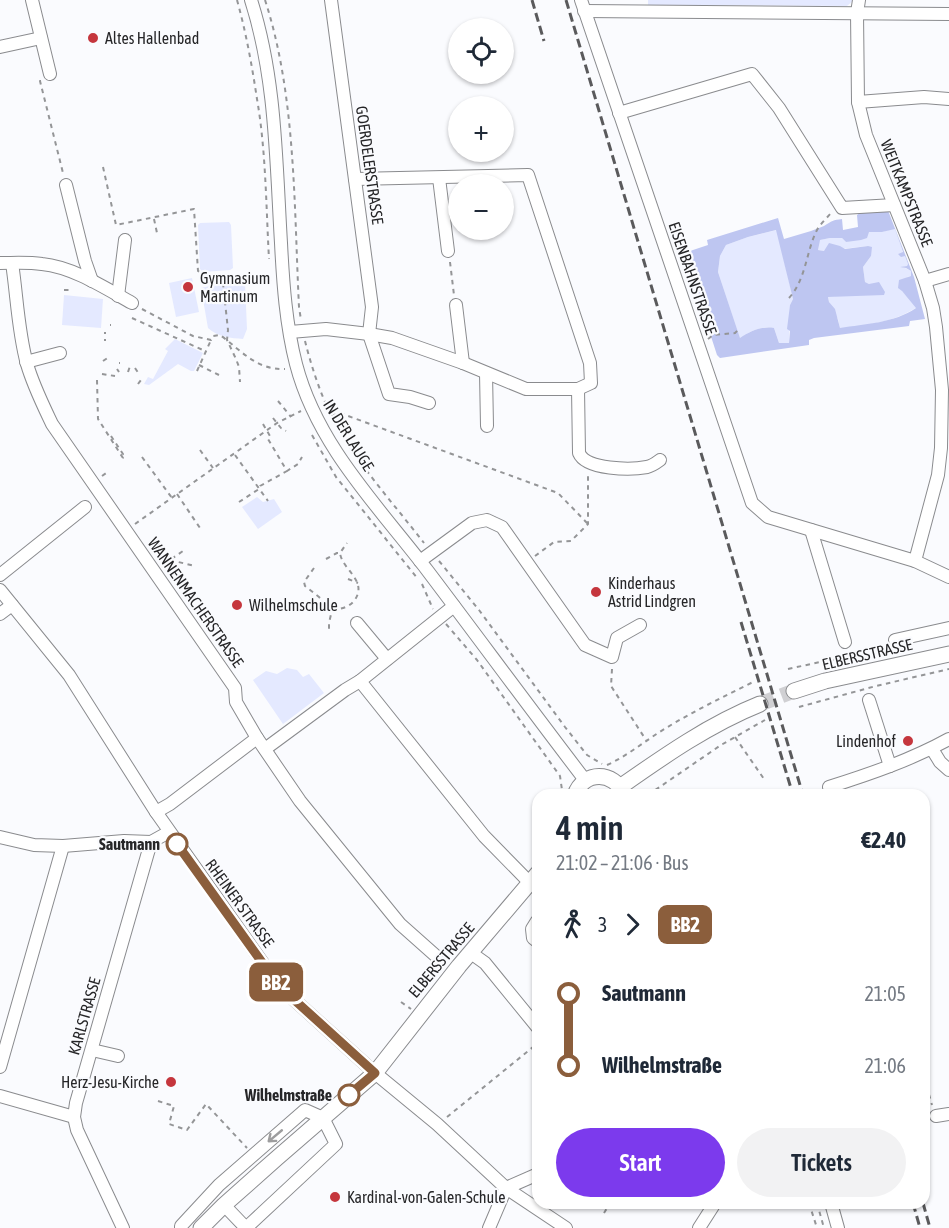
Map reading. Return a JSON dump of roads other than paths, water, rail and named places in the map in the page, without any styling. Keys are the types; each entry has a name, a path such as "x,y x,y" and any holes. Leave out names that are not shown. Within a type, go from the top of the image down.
{"main road":[{"name":"ELBERSSTRASSE","path":"794,691 825,681 949,654"},
{"path":"625,789 691,740 760,704"},
{"path":"578,789 585,780 600,776 615,781 621,789"},
{"name":"ELBERSSTRASSE","path":"375,1073 419,1016 532,880"},
{"path":"201,1228 224,1205 375,1073"}],"street":[{"path":"32,0 50,74"},
{"name":"IN DER LAUGE","path":"251,0 263,45 270,90 283,285 290,332 296,364 316,419 340,458 585,780"},
{"name":"GOERDELERSTRASSE","path":"331,0 372,307 369,334"},
{"path":"583,6 858,6 949,14"},
{"name":"EISENBAHNSTRASSE","path":"583,6 752,503 768,517 915,561 949,577"},
{"name":"WEITKAMPSTRASSE","path":"858,6 858,102 866,135 925,281 933,308 939,359 942,390 938,475 915,561"},
{"path":"0,47 41,38"},
{"path":"619,113 752,74 779,108 842,208 894,205"},
{"path":"858,102 924,97 949,99"},
{"path":"290,332 326,329 392,338 463,363 526,389 578,389 591,383 590,363 528,175 355,180"},
{"path":"439,178 448,251"},
{"path":"66,185 92,281"},
{"path":"118,296 125,240"},
{"path":"6,263 43,264 63,269 92,281 132,303"},
{"name":"WANNENMACHERSTRASSE","path":"6,263 26,362 52,424 154,571 211,648 235,688 236,702 256,738 300,801 400,924 436,956"},
{"path":"925,281 949,274"},
{"path":"456,305 463,363"},
{"path":"369,334 389,394 429,403"},
{"path":"26,362 60,353"},
{"path":"486,373 487,426"},
{"path":"578,389 581,458 589,463 618,469 649,467 660,460"},
{"path":"0,575 85,507"},
{"path":"420,561 472,523 487,520 502,527 585,645 612,657 617,638 640,625"},
{"path":"811,530 845,642"},
{"name":"RHEINER STRASSE","path":"0,590 69,675 169,832 279,986 375,1073 437,1124 506,1188 532,1205"},
{"path":"0,614 12,605"},
{"path":"265,749 341,687 360,681 454,606"},
{"path":"357,623 387,659"},
{"path":"895,645 949,628"},
{"path":"360,681 484,836 532,876"},
{"path":"869,700 890,766"},
{"path":"156,812 170,804 256,738"},
{"path":"829,787 876,772 932,749 949,739"},
{"path":"932,749 940,762 949,770"},
{"path":"0,837 34,845 63,846 124,841 151,842 169,832"},
{"name":"KARLSTRASSE","path":"74,1117 76,1103 151,842"},
{"path":"0,1067 63,846"},
{"path":"471,953 485,963 532,1021"},
{"path":"92,1050 118,1056"},
{"path":"0,1096 74,1117 77,1130 123,1228"},
{"path":"181,1228 219,1185 306,1110 322,1118 336,1144 246,1228 224,1205"},
{"path":"936,1116 949,1114"},
{"path":"489,1228 506,1188 532,1177"},
{"name":"RHEINER STRASSE","path":"538,1209 566,1228"},
{"path":"699,1228 712,1209"},
{"path":"833,1209 838,1228"}],"tunnel":[{"path":"760,704 794,691"}],"railway":[{"path":"532,0 544,41"},
{"path":"566,0 801,789"},
{"path":"741,622 791,789"},
{"path":"915,1209 920,1228"},
{"path":"925,1209 930,1228"}],"place":[{"name":"Altes Hallenbad","path":"93,38"},
{"name":"Gymnasium Martinum","path":"188,287"},
{"name":"Kinderhaus Astrid Lindgren","path":"596,592"},
{"name":"Wilhelmschule","path":"237,605"},
{"name":"Lindenhof","path":"908,741"},
{"name":"Sautmann","path":"177,844"},
{"name":"Herz-Jesu-Kirche","path":"171,1082"},
{"name":"Wilhelmstraße","path":"349,1095"},
{"name":"Kardinal-von-Galen-Schule","path":"335,1197"}]}
